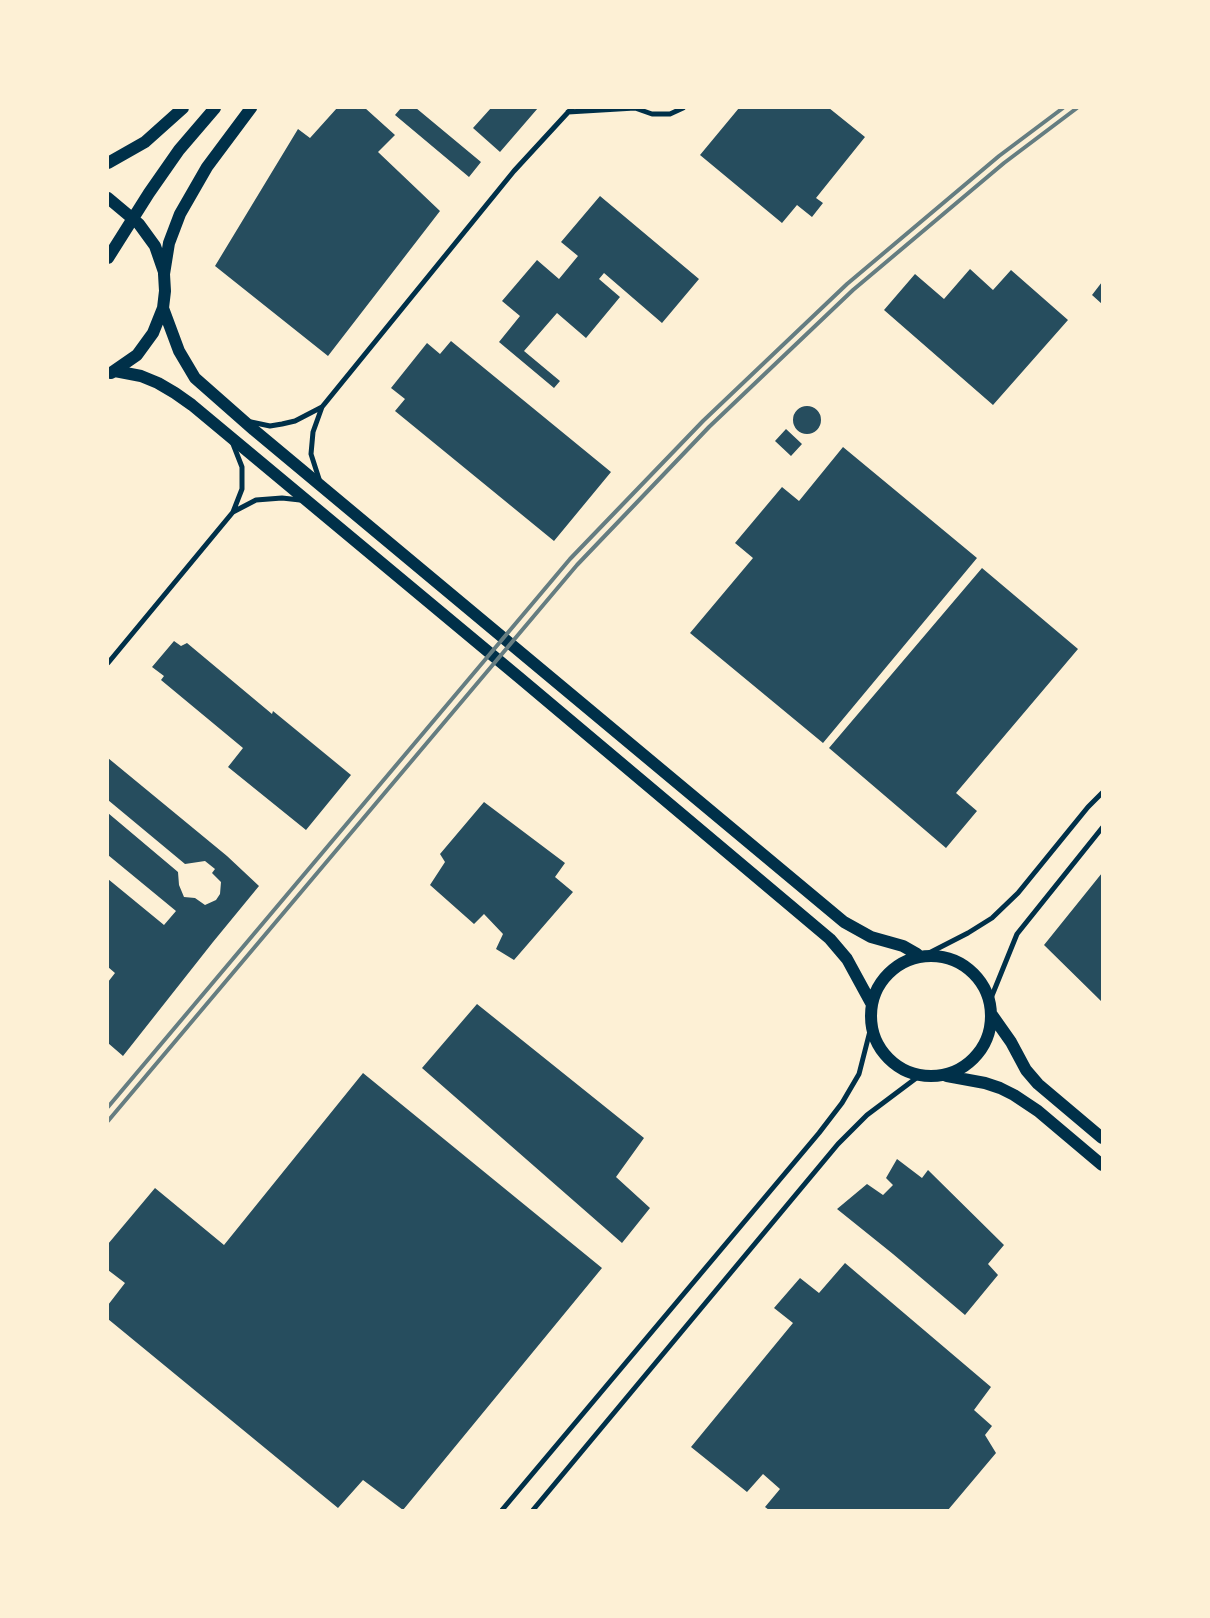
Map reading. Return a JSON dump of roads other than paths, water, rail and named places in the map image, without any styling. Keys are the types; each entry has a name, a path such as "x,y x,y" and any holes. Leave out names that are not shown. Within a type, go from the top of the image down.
{"main road":[{"path":"108,163 144,142 183,108"},
{"path":"108,258 149,192 179,150 214,108"},
{"path":"111,373 137,355 153,333 163,308 164,274 169,243 187,200 207,166 251,108"},
{"path":"108,198 139,224 155,246 164,274"},
{"path":"163,308 178,351 195,378 322,487 844,922 871,937 923,954 943,955 956,960 968,969 982,984 990,1009 1026,1070 1038,1084 1102,1138"},
{"path":"111,373 141,376 175,393 230,437 830,939 846,958 871,1003"},
{"path":"923,954 900,963 887,974 876,988 871,1003 871,1027 887,1055 901,1066 919,1076 947,1076 986,1083 1014,1095 1038,1111 1102,1165"},
{"path":"947,1076 963,1069 977,1056 986,1044 990,1030 990,1009"}],"street":[{"path":"322,487 311,454 313,432 322,407 514,171 570,110 635,108 652,114 670,114 683,108"},
{"path":"245,421 270,426 282,424 295,421 322,407"},
{"path":"108,663 233,512 242,489 242,467 230,437"},
{"path":"233,512 256,500 282,498 304,500"},
{"path":"923,954 968,933 992,918 1018,893 1102,793"},
{"path":"990,1009 1017,934 1102,828"},
{"path":"502,1510 820,1133 842,1103 859,1074 871,1027"},
{"path":"533,1510 838,1144 867,1115 919,1076"}],"railway":[{"path":"108,1107 570,559 703,421 847,284 999,156 1063,108"},
{"path":"108,1121 577,565 709,427 853,290 1004,163 1077,108"}]}
